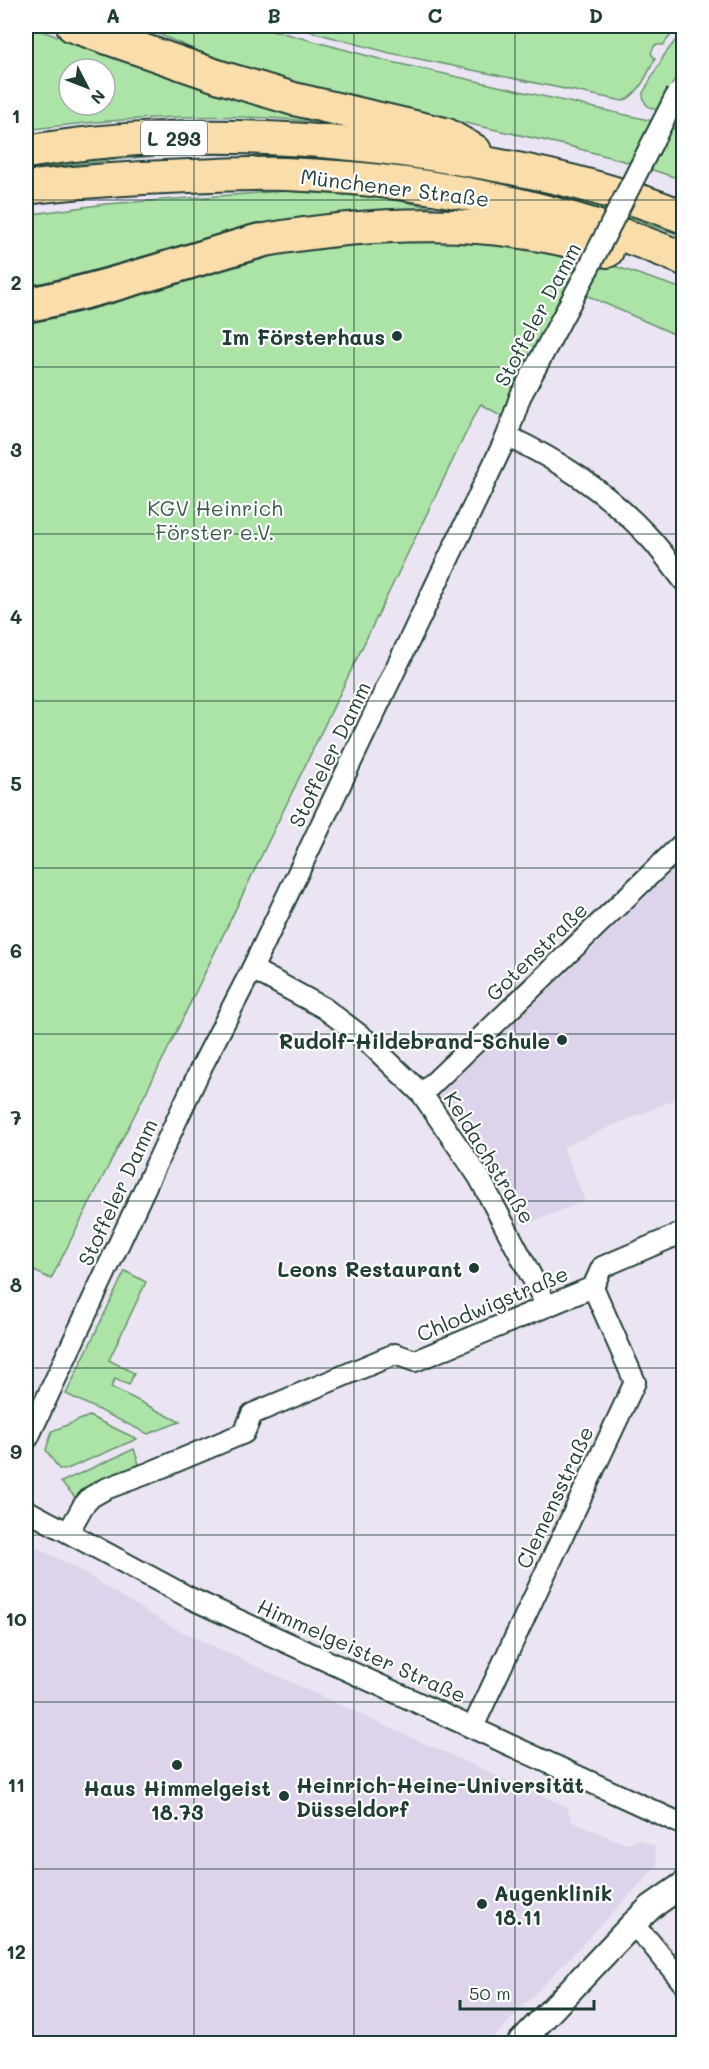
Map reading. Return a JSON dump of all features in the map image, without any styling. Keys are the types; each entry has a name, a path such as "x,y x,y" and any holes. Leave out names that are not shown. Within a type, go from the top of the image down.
{"highway":[{"name":"L 293","path":"73,26 210,74 294,99 445,134 499,164"},
{"name":"Münchener Straße","path":"26,152 61,146 159,138 249,137 379,146 499,164 582,184 684,217"},
{"name":"Münchener Straße","path":"26,188 84,181 210,175 283,174 369,180 495,199 644,242 678,256"},
{"path":"26,305 69,297 259,241 316,231 382,225 473,226 562,240 639,261 678,256"}],"street":[{"name":"Stoffeler Damm","path":"28,1438 202,1066 252,969 507,436 520,397 677,94"},
{"path":"507,436 535,449 595,487 648,535 684,581"},
{"name":"Gotenstraße","path":"422,1094 684,842"},
{"name":"Keldachstraße","path":"252,969 278,981 365,1039 422,1094 479,1177 547,1306"},
{"name":"Chlodwigstraße","path":"69,1531 83,1506 92,1497 105,1489 244,1433 252,1414 395,1353 415,1361 593,1287 602,1267 684,1232"},
{"name":"Clemensstraße","path":"473,1727 635,1382 593,1287"},
{"name":"Himmelgeister Straße","path":"26,1510 69,1531 190,1598 684,1825"},
{"path":"519,2043 632,1925 651,1907 684,1884"},
{"path":"632,1925 649,1941 684,1984"}],"shaded area":[{"path":"683,861 683,1096 563,1147 585,1201 524,1225 501,1183 472,1138 437,1097"},
{"name":"Heinrich-Heine-Universität Düsseldorf","path":"26,1541 77,1569 170,1626 567,1807 572,1821 625,1844 639,1839 654,1846 658,1865 488,2043 26,2043"}],"green space":[{"path":"26,26 317,120 314,122 206,116 98,122 26,130"},
{"path":"140,26 257,26 387,61 653,121 635,157 654,163 672,128 683,132 683,180 569,146 335,94 204,54"},
{"path":"290,26 678,26 663,45 655,45 651,53 655,59 646,77 634,94 623,101 390,53"},
{"path":"683,31 683,63 659,111 647,105 643,93 665,54"},
{"path":"215,150 280,151 460,170 578,197 683,231 683,236 620,215 490,181 424,169 358,161 291,155 224,154 141,157 26,170 26,165 123,154"},
{"path":"286,191 381,197 434,208 357,212 318,217 26,293 26,215 106,204"},
{"name":"KGV Heinrich Förster e.V.","path":"469,238 582,256 502,416 481,404 477,410 168,1049 51,1279 26,1267 26,323 86,310 281,253 352,241"},
{"path":"602,262 683,289 683,338 581,293"},
{"path":"125,1271 146,1282 109,1360 134,1373 129,1385 115,1379 111,1387 180,1422 148,1434 66,1394"},
{"path":"89,1416 137,1439 65,1470 59,1469 46,1450 52,1431"},
{"path":"134,1449 140,1467 91,1484 75,1497 61,1482"}],"place":[{"name":"Im Försterhaus","path":"397,336"},
{"name":"Rudolf-Hildebrand-Schule","path":"562,1040"},
{"name":"Leons Restaurant","path":"474,1268"},
{"name":"Haus Himmelgeist 18.73","path":"177,1765"},
{"name":"Heinrich-Heine-Universität Düsseldorf","path":"284,1796"},
{"name":"Augenklinik 18.11","path":"482,1904"}]}
